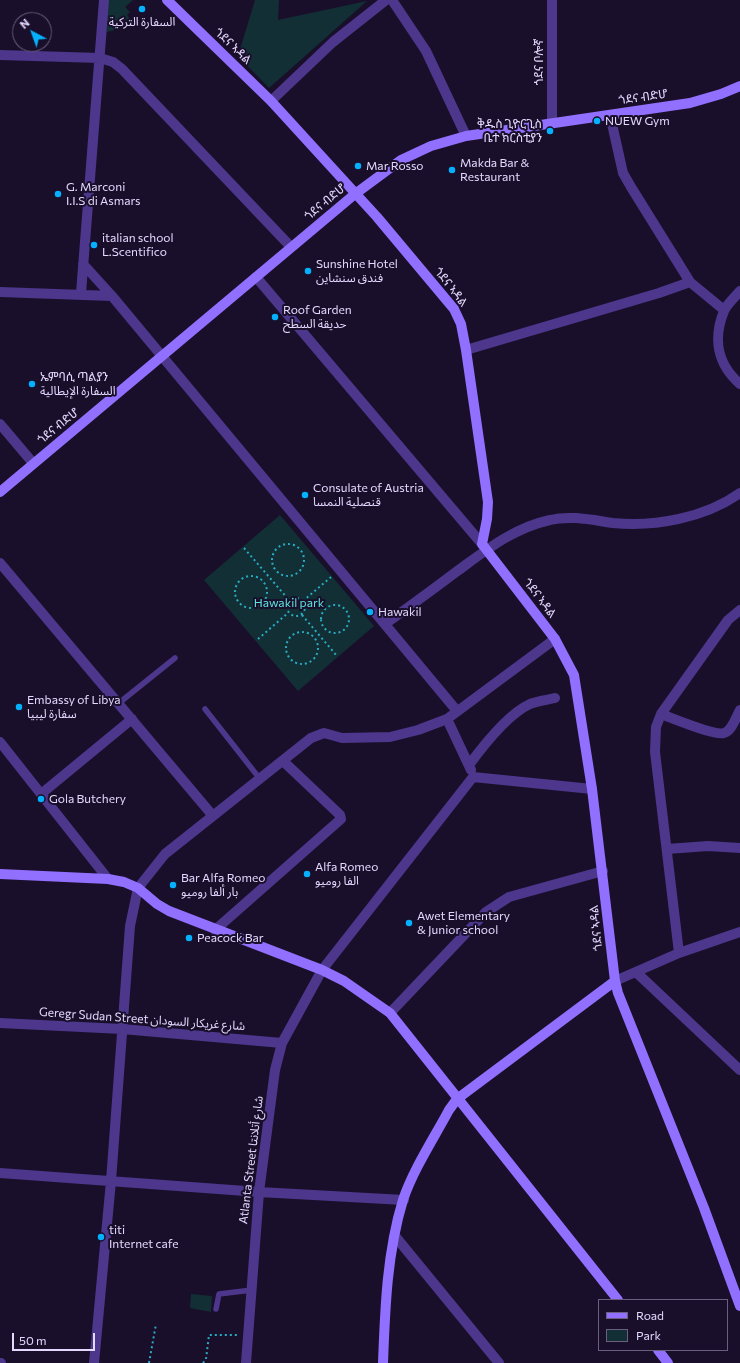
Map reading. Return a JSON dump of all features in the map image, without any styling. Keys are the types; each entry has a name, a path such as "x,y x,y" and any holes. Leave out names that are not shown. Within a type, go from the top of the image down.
{"street":[{"path":"81,293 104,0"},
{"name":"ጎደና ኣዳል","path":"167,0 271,101 355,194 454,309 461,324 488,502 484,546 555,639 574,675 603,871 615,981 623,1005 704,1208 740,1306"},
{"path":"271,101 333,42 386,0"},
{"path":"392,0 426,50 466,136"},
{"name":"ጎደና ቦሎኛ","path":"552,0 552,124"},
{"path":"0,55 100,58 113,62 122,69 291,247"},
{"name":"ጎደና ብድሆ","path":"0,492 355,194 401,160 431,146 466,136 690,103 721,94 740,86"},
{"path":"610,115 623,172 690,282 724,310"},
{"path":"83,264 112,296 457,711"},
{"path":"256,277 484,546"},
{"path":"466,350 659,293 690,282"},
{"path":"740,291 724,310 716,343 725,367 740,384"},
{"path":"0,292 81,293 112,296"},
{"path":"0,424 34,463"},
{"path":"385,624 484,546 511,533 551,520 579,518 615,523 660,522 684,518 711,508 740,493"},
{"path":"0,563 213,816"},
{"path":"679,953 654,740 656,727 661,714 728,620 740,610"},
{"path":"94,1363 111,1181 130,926 138,888 165,854 310,738 324,734 342,738 390,737 418,730 447,719 555,639"},
{"path":"469,765 498,730 523,708 531,703 555,698"},
{"path":"661,714 713,732 724,733 729,730 740,710"},
{"path":"41,794 132,719"},
{"path":"447,719 474,777 592,789"},
{"path":"0,742 108,879"},
{"path":"215,930 341,820 334,810 283,761"},
{"name":"Atlanta Street شارع أتلانتا","path":"246,1363 252,1290 252,1242 274,1070 282,1043 322,970 474,777"},
{"path":"667,849 708,846 740,848"},
{"path":"390,1013 486,912 509,897 603,871"},
{"path":"0,874 108,879 124,882 138,888 157,904 169,911 322,970 344,981 390,1013 617,1299"},
{"path":"383,1363 386,1297 396,1236 404,1200 442,1124 457,1099 615,981 637,973 679,953 740,932"},
{"path":"637,973 740,1070"},
{"name":"Geregr Sudan Street شارع غريكار السودان","path":"0,1023 122,1029 282,1043"},
{"path":"0,1172 259,1192 404,1200"},
{"path":"396,1236 499,1363"},
{"path":"659,1351 668,1363"}],"lane":[{"path":"119,704 175,658"},
{"path":"204,709 260,779"},
{"path":"216,1309 219,1294 252,1290"}],"path":[{"path":"292,544 304,555 304,566 297,574 293,576 282,576 274,570 272,565 273,554 281,545 292,544"},
{"path":"244,548 289,600"},
{"path":"255,576 264,582 266,587 266,597 260,605 251,609 246,608 237,602 235,597 236,586 243,577 255,576"},
{"path":"303,601 331,577"},
{"path":"297,598 303,601 305,606 302,615 296,617 288,613 286,606 289,600 297,598"},
{"path":"331,605 340,605 349,615 348,625 341,632 331,633 323,628 321,623 321,614 323,610 331,605"},
{"path":"258,639 288,613"},
{"path":"302,615 337,656"},
{"path":"297,633 307,633 312,636 317,644 317,654 311,662 305,664 294,663 287,655 286,644 292,635 297,633"},
{"path":"149,1363 156,1324"},
{"path":"204,1363 206,1359 209,1336 248,1335"}],"green space":[{"path":"107,0 133,0 125,7 130,12 127,15 131,20 134,17 139,23 107,32"},
{"path":"255,0 279,0 278,20 367,1 269,88 238,56"},
{"name":"Hawakil park","path":"280,515 374,626 298,691 204,580"},
{"path":"191,1294 212,1296 211,1312 190,1308"}],"place":[{"name":"السفارة التركية","path":"142,9"},
{"name":"NUEW Gym","path":"597,121"},
{"name":"ቅዱስ ጊዮርጊስ ቤተ ክርስቲያን","path":"550,131"},
{"name":"Mar Rosso","path":"358,166"},
{"name":"Makda Bar & Restaurant","path":"452,170"},
{"name":"G. Marconi I.I.S di Asmars","path":"58,194"},
{"name":"italian school L.Scentifico","path":"94,245"},
{"name":"Sunshine Hotel فندق سنشاين","path":"308,271"},
{"name":"Roof Garden حديقة السطح","path":"275,317"},
{"name":"ኤምባሲ ጣልያን السفارة الإيطالية","path":"32,384"},
{"name":"Consulate of Austria قنصلية النمسا","path":"305,495"},
{"name":"Hawakil","path":"370,612"},
{"name":"Embassy of Libya سفارة ليبيا","path":"19,707"},
{"name":"Gola Butchery","path":"41,799"},
{"name":"Alfa Romeo الفا روميو","path":"307,874"},
{"name":"Bar Alfa Romeo بار ألفا روميو","path":"173,885"},
{"name":"Awet Elementary & Junior school","path":"409,923"},
{"name":"Peacock Bar","path":"189,938"},
{"name":"titi Internet cafe","path":"101,1237"}]}
